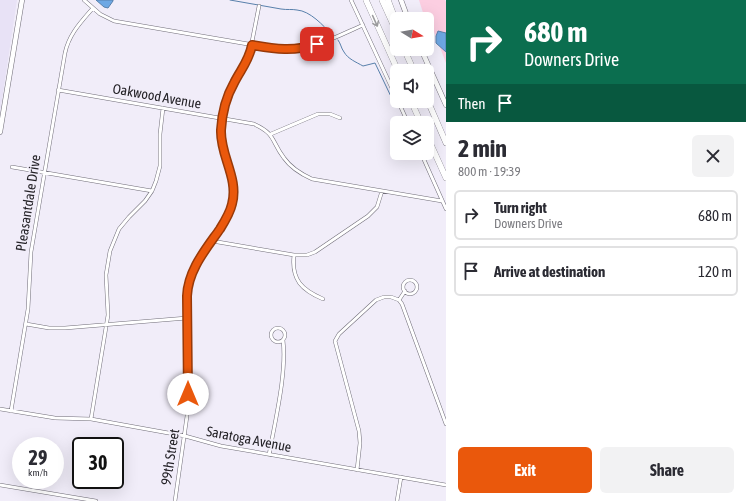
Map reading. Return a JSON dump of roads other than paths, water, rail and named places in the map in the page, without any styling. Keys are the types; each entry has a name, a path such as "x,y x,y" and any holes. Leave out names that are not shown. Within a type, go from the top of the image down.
{"highway":[{"path":"366,0 395,64"},
{"path":"382,0 390,18"},
{"path":"388,0 392,12"},
{"path":"431,108 446,143"},
{"path":"434,151 446,178"}],"street":[{"path":"0,132 22,0"},
{"path":"84,0 105,17 114,21 283,50 302,49 363,25"},
{"path":"351,0 390,85"},
{"path":"401,0 405,12"},
{"name":"99th Street","path":"175,501 188,409 187,292 190,279 195,268 228,217 234,198 234,184 224,153 222,140 222,118 228,95 236,78 247,63 259,6"},
{"name":"Pleasantdale Drive","path":"11,411 29,300 30,259 58,90 68,42 75,29 93,8"},
{"path":"424,56 446,105"},
{"name":"Oakwood Avenue","path":"58,90 254,124 271,134"},
{"path":"91,419 106,325 108,304 106,275 111,246 122,224 145,201 152,191 158,176 160,166 162,108"},
{"path":"340,118 330,114 318,114 271,134 283,157 304,175 317,180 442,201"},
{"path":"424,160 446,209"},
{"path":"12,167 152,191"},
{"path":"212,241 294,255 306,255 315,252 368,216 377,207 382,192"},
{"path":"294,255 294,269 298,282 308,292 323,299"},
{"path":"410,280 414,281 417,285 415,291 411,293 405,292 403,288 406,282 410,280"},
{"path":"399,300 405,292"},
{"path":"357,470 360,444 359,431 336,340 339,334 376,300 389,297 399,300 404,307 446,421"},
{"path":"26,324 60,328 187,318"},
{"path":"269,455 282,379 284,348 284,336 282,330 276,329 273,331 272,337 275,341 279,342 283,340"},
{"name":"Saratoga Avenue","path":"0,409 55,418 91,419 185,436 221,446 269,455 446,485"},
{"path":"397,501 401,477"},
{"path":"0,485 96,501"}],"water":[{"path":"96,0 113,1 108,8 104,7"},
{"path":"438,31 446,33 446,52 436,43"}],"waterway":[{"path":"230,0 302,11 316,19 332,35"},
{"path":"338,40 343,50 352,60 363,66 375,63 390,94"}]}
